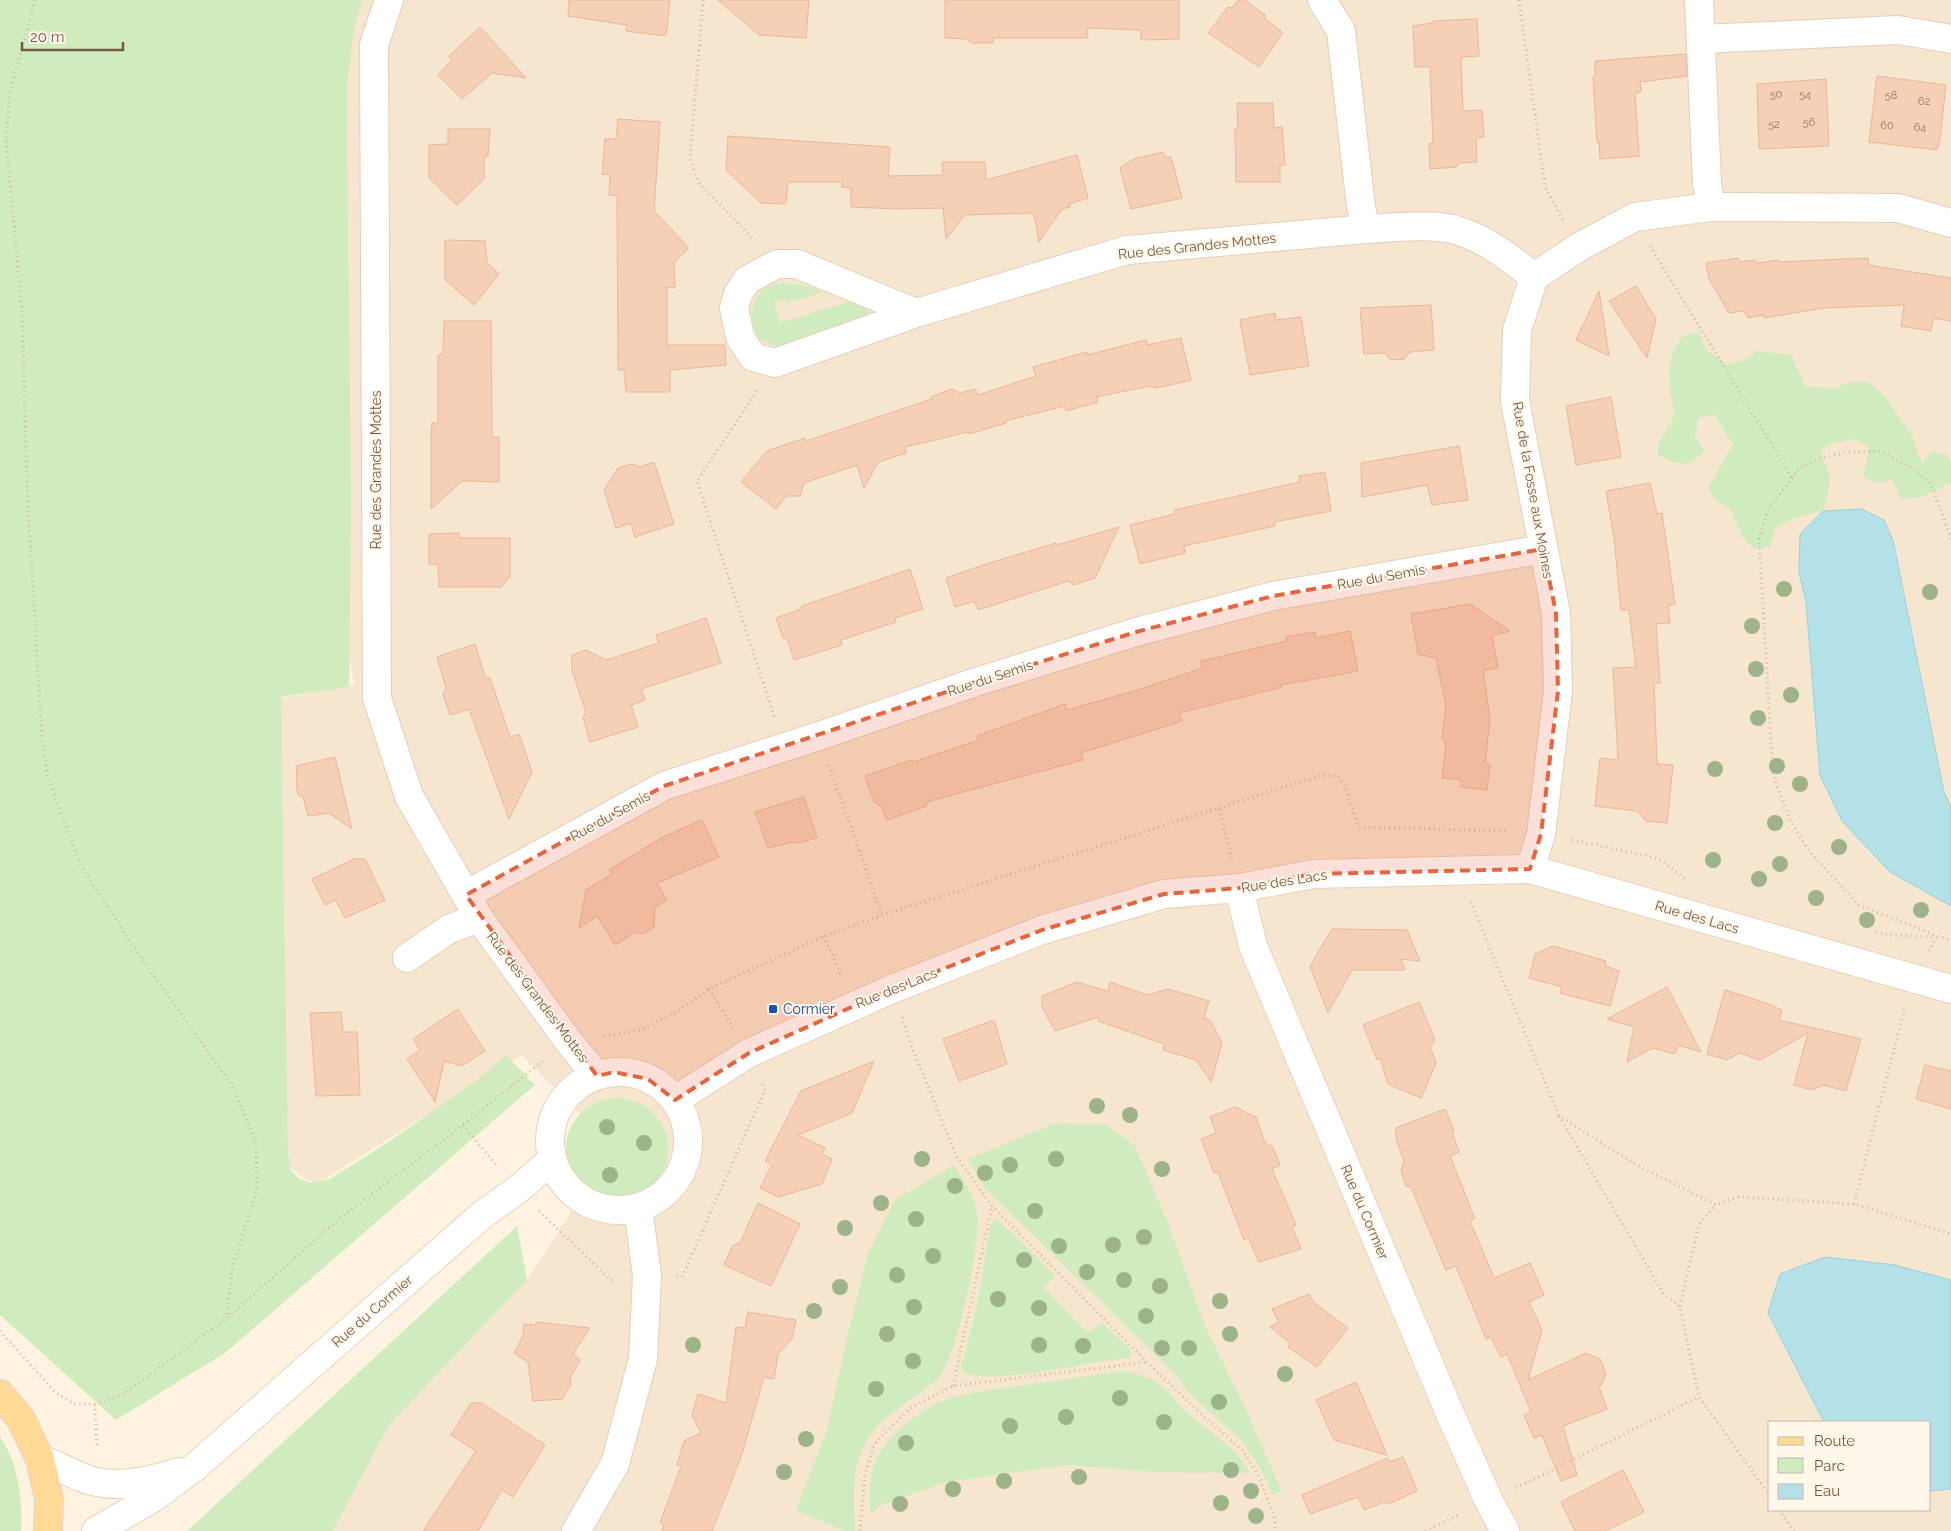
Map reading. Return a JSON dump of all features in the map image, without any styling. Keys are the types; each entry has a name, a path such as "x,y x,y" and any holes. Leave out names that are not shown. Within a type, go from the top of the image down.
{"main road":[{"path":"0,1394 21,1419 40,1458 49,1499 48,1531"}],"street":[{"name":"Rue des Grandes Mottes","path":"389,0 374,45 377,698 409,796 473,906 570,1042 597,1076"},
{"path":"1322,0 1341,31 1366,229"},
{"path":"1699,0 1707,182 1710,207"},
{"path":"1701,39 1898,30 1951,39"},
{"path":"1534,277 1579,247 1635,217 1710,207 1898,208 1951,223"},
{"name":"Rue des Grandes Mottes","path":"775,363 916,313 1127,250 1366,229 1433,227 1462,232 1502,253 1534,277"},
{"path":"775,363 753,357 740,338 734,308 738,294 747,280 777,264 798,264 916,313"},
{"name":"Rue de la Fosse aux Moines","path":"1530,869 1541,834 1558,692 1556,613 1515,401 1517,330 1534,277"},
{"name":"Rue du Semis","path":"473,906 664,786 819,736 973,683 1136,632 1273,596 1543,548"},
{"name":"Rue des Lacs","path":"675,1100 749,1053 892,989 1042,930 1164,894 1239,888 1312,874 1530,869 1951,989"},
{"name":"Rue du Cormier","path":"1239,888 1253,946 1489,1501 1505,1531"},
{"name":"Rue des Grandes Mottes","path":"407,958 448,929 473,906"},
{"path":"614,1072 632,1074 648,1079 663,1088 675,1100 684,1117 688,1136 687,1155 681,1173 670,1188 655,1201 638,1208 616,1211 594,1206 576,1196 561,1179 552,1160 551,1125 558,1108 568,1094 582,1083 597,1076 614,1072"},
{"name":"Rue du Cormier","path":"96,1531 153,1498 196,1466 482,1215 517,1190 552,1160"},
{"path":"576,1531 615,1464 643,1360 647,1276 638,1208"},
{"name":"Rue du Cormier","path":"40,1458 61,1466 82,1478 106,1484 149,1482 196,1466"}],"path":[{"path":"35,0 10,92 6,140 22,310 27,487 42,739 48,778 80,864 130,943 234,1089 256,1143 257,1190 232,1269 227,1318"},
{"path":"703,0 690,159 699,183 777,264"},
{"path":"1519,0 1545,187 1579,247"},
{"path":"1646,238 1792,478"},
{"path":"775,363 697,481 784,746"},
{"path":"1951,539 1931,484 1912,468 1881,451 1849,452 1817,459 1800,468 1768,508 1759,539 1772,775 1790,820 1809,851 1859,905 1951,941"},
{"path":"819,736 882,915"},
{"path":"0,1331 56,1393 74,1404 95,1404 122,1395 227,1318 340,1218 463,1125 530,1070 570,1042 641,1030 676,1012 708,989 824,936 882,915 1219,808 1239,888"},
{"path":"1466,871 1472,904 1559,1116 1663,1293 1680,1306"},
{"path":"824,936 854,1005"},
{"path":"1854,1204 1913,979 1937,937"},
{"path":"463,1125 517,1190 610,1280 647,1276 682,1277 765,1090 749,1053 708,989"},
{"path":"892,989 911,1045 957,1157 992,1206 1147,1362 1202,1415 1242,1450 1258,1474 1275,1519 1275,1531"},
{"path":"1559,1116 1635,1164 1716,1205"},
{"path":"1768,1493 1699,1397 1680,1306 1699,1224 1716,1205 1738,1197 1854,1204 1951,1234"},
{"path":"953,1386 992,1206"},
{"path":"860,1531 864,1475 874,1444 910,1408 953,1386 1147,1362"},
{"path":"1425,1531 1699,1397"},
{"path":"1780,1511 1794,1531"}],"highlighted area":[{"path":"1543,549 1556,613 1558,691 1541,834 1530,869 1313,874 1239,888 1164,894 1042,930 892,989 749,1053 675,1100 648,1079 614,1072 597,1076 466,895 664,786 973,683 1136,632 1273,596"}],"shaded area":[{"path":"353,0 1951,0 1951,1531 333,1531 389,1425 527,1280 613,1148 522,1055 318,1183 307,1180 287,1165 280,699 355,684 345,644 340,39"}],"green space":[{"path":"0,0 362,0 353,34 347,88 351,512 349,687 281,697 288,1155 291,1170 298,1178 310,1183 330,1179 390,1141 476,1081 506,1055 535,1085 225,1353 116,1420 0,1315"},
{"path":"781,283 808,286 823,292 787,303 786,299 774,303 780,323 848,302 866,307 871,317 782,348 762,340 757,335 752,322 753,308 759,295 769,286"},
{"path":"1698,332 1707,350 1727,364 1742,361 1758,351 1791,355 1805,386 1833,389 1848,382 1868,382 1883,394 1912,435 1922,464 1933,451 1948,456 1951,469 1951,483 1921,497 1901,499 1892,479 1879,483 1863,477 1869,447 1856,439 1833,443 1820,450 1831,479 1823,511 1797,517 1776,527 1770,547 1754,549 1742,536 1731,509 1716,501 1708,487 1733,445 1715,415 1698,418 1695,437 1705,451 1688,464 1672,462 1658,455 1658,446 1675,414 1669,375 1673,352 1684,335"},
{"path":"617,1098 636,1102 653,1113 664,1130 668,1149 664,1168 653,1185 636,1196 617,1200 598,1196 581,1185 570,1168 566,1149 570,1130 581,1113 598,1102"},
{"path":"1056,1123 1106,1125 1135,1146 1168,1223 1205,1326 1282,1491 1272,1495 1261,1469 1240,1439 1189,1393 1175,1374 984,1187 968,1159"},
{"path":"954,1165 976,1206 977,1227 967,1297 954,1346 938,1379 885,1419 866,1442 857,1463 855,1474 855,1531 845,1531 796,1510 827,1430 868,1254 895,1200"},
{"path":"996,1219 1055,1276 1044,1288 1088,1333 1102,1323 1129,1348 1132,1354 1129,1358 1019,1375 977,1376 964,1372 961,1365 978,1300 990,1226"},
{"path":"517,1226 527,1280 389,1425 333,1531 187,1531"},
{"path":"1124,1371 1153,1380 1161,1385 1184,1410 1229,1446 1250,1473 1158,1472 1067,1465 946,1482 881,1505 871,1514 871,1475 880,1453 895,1434 923,1411 941,1401 975,1393"},
{"path":"0,1437 11,1459 18,1482 21,1531 0,1531"}],"water":[{"path":"1861,509 1884,520 1893,540 1944,792 1951,807 1951,906 1890,872 1842,821 1820,775 1806,602 1799,572 1800,534 1823,511"},
{"path":"1825,1257 1895,1265 1951,1280 1951,1489 1931,1491 1931,1421 1823,1421 1768,1313 1780,1274"}],"building":[{"path":"569,0 670,0 666,36 626,31 627,25 568,16"},
{"path":"718,0 809,0 806,38 759,35"},
{"path":"945,0 1179,0 1179,39 1141,40 1141,30 1087,28 1088,38 993,38 993,43 972,43 967,39 945,38"},
{"path":"1238,0 1245,0 1266,16 1264,18 1283,33 1259,67 1208,33 1228,7 1232,8"},
{"path":"1477,19 1479,56 1461,57 1463,111 1482,110 1484,137 1476,138 1477,162 1459,163 1456,167 1430,169 1429,144 1433,143 1430,67 1415,67 1413,26 1433,23 1433,21"},
{"path":"480,27 526,78 492,73 462,99 438,75 452,60 449,56"},
{"path":"1686,54 1687,76 1640,82 1641,92 1635,93 1639,156 1600,159 1599,142 1597,142 1593,77 1595,77 1595,61"},
{"path":"1877,76 1946,85 1937,150 1869,142"},
{"path":"1826,79 1829,146 1759,149 1757,84"},
{"path":"1237,103 1273,103 1274,128 1282,127 1285,165 1280,165 1280,182 1236,182 1235,128 1238,128"},
{"path":"618,119 660,122 654,211 689,248 674,262 675,288 667,287 667,345 725,345 726,365 670,370 670,392 626,392 624,370 618,370 617,196 609,195 610,175 602,174 605,139 616,139"},
{"path":"448,129 490,129 488,156 484,156 484,179 457,205 429,178 429,145 448,144"},
{"path":"728,136 890,147 888,176 943,175 942,162 985,162 986,180 1077,155 1088,198 1069,204 1070,207 1062,209 1039,242 1034,213 965,215 946,239 943,208 851,207 851,188 842,187 842,182 788,182 786,204 761,203 726,170"},
{"path":"1163,152 1166,158 1171,157 1182,198 1131,209 1120,168 1134,159"},
{"path":"445,240 485,241 487,263 499,274 474,305 445,280"},
{"path":"1738,258 1739,262 1754,260 1758,263 1778,260 1778,262 1868,258 1868,265 1951,278 1951,321 1933,318 1931,331 1901,326 1904,305 1824,308 1764,318 1764,315 1748,318 1744,311 1729,313 1709,279 1706,263"},
{"path":"1636,286 1656,319 1647,358 1609,301"},
{"path":"1599,291 1609,356 1576,340"},
{"path":"1431,305 1434,350 1410,352 1404,359 1391,360 1384,353 1364,354 1360,308"},
{"path":"1275,313 1276,320 1301,317 1309,366 1250,375 1240,320"},
{"path":"444,321 491,321 492,437 499,437 499,482 462,481 431,509 431,437 432,423 438,423 438,355 443,354"},
{"path":"1181,338 1191,380 1157,388 1150,386 1096,397 1098,402 1066,411 1065,406 1005,421 1006,423 969,434 968,432 905,447 906,453 878,462 864,488 857,465 804,483 800,496 786,496 776,509 741,482 767,451 805,438 806,441 932,399 931,397 952,389 960,393 975,389 978,395 1036,376 1033,367 1087,352 1087,355 1146,340 1147,345"},
{"path":"1611,397 1621,457 1576,465 1566,406"},
{"path":"1459,446 1468,500 1432,505 1427,485 1362,497 1361,463"},
{"path":"654,462 674,524 635,537 631,523 616,528 604,490 618,468 632,464 640,467"},
{"path":"1325,472 1331,511 1274,522 1275,526 1184,546 1185,553 1140,564 1130,525 1175,514 1175,510 1300,482 1299,476"},
{"path":"1650,483 1657,514 1662,513 1675,604 1668,605 1670,623 1656,624 1660,683 1654,683 1657,764 1673,765 1667,823 1646,821 1637,811 1595,806 1600,758 1618,760 1613,668 1636,667 1629,610 1621,610 1614,538 1606,491"},
{"path":"1119,527 1095,578 1074,585 1068,581 978,610 974,601 955,607 946,578 1056,543 1057,545"},
{"path":"459,533 459,538 510,538 510,577 501,587 439,587 438,564 429,564 429,534"},
{"path":"910,569 923,609 895,618 896,622 841,640 842,645 794,660 788,641 783,638 776,618 799,610 802,606"},
{"path":"1470,604 1510,631 1492,636 1498,668 1483,670 1490,720 1485,763 1490,764 1487,790 1461,787 1461,780 1442,778 1446,744 1442,739 1446,705 1436,658 1418,654 1411,614"},
{"path":"706,618 721,663 641,689 645,700 631,705 638,727 590,742 583,717 586,712 572,670 572,655 586,650 606,660 659,643 656,635"},
{"path":"1350,631 1358,671 1281,685 1282,687 1179,713 1182,721 1081,753 1083,760 926,802 927,806 887,820 882,807 874,802 865,776 979,740 977,736 1065,704 1067,710 1141,689 1202,668 1201,661 1287,641 1286,637 1315,632 1316,638"},
{"path":"475,644 485,677 490,678 510,737 519,734 532,772 509,819 469,709 450,715 443,694 446,688 437,657"},
{"path":"335,757 352,829 329,813 308,816 303,797 298,795 296,766"},
{"path":"804,797 817,838 768,848 755,812"},
{"path":"702,820 719,857 657,883 667,900 655,907 654,927 643,934 636,932 615,945 597,916 579,928 586,890 612,874 609,870 663,837"},
{"path":"354,859 365,859 385,900 345,918 336,900 325,905 312,879"},
{"path":"1332,929 1407,930 1420,961 1401,959 1405,970 1352,970 1328,1013 1310,966"},
{"path":"1553,946 1606,961 1605,966 1619,971 1610,1006 1560,993 1562,987 1529,978 1535,954"},
{"path":"1077,982 1108,991 1110,982 1147,995 1168,989 1209,1001 1204,1018 1210,1020 1222,1043 1211,1082 1196,1060 1163,1050 1164,1044 1098,1021 1099,1017 1055,1031 1042,1007 1042,996"},
{"path":"1667,987 1701,1052 1678,1045 1675,1054 1653,1048 1627,1062 1634,1027 1607,1019"},
{"path":"1725,990 1782,1010 1779,1020 1861,1039 1846,1091 1823,1085 1812,1090 1794,1085 1808,1033 1760,1060 1740,1053 1727,1060 1707,1054"},
{"path":"1419,1002 1435,1040 1430,1047 1436,1063 1421,1098 1388,1084 1380,1058 1377,1060 1363,1025"},
{"path":"458,1009 485,1051 462,1066 444,1061 435,1102 407,1059 420,1050 413,1039"},
{"path":"341,1012 343,1032 357,1032 360,1095 316,1096 310,1013"},
{"path":"994,1020 1007,1064 959,1081 943,1039"},
{"path":"874,1061 852,1113 798,1135 825,1148 822,1154 832,1159 822,1184 778,1197 760,1188 772,1165 765,1161 801,1091"},
{"path":"1925,1065 1951,1071 1951,1109 1916,1099"},
{"path":"1235,1107 1256,1117 1265,1143 1272,1146 1280,1165 1272,1169 1296,1225 1292,1227 1301,1249 1259,1262 1248,1237 1244,1240 1218,1172 1214,1173 1201,1139 1216,1133 1210,1117"},
{"path":"1445,1109 1454,1130 1452,1132 1459,1152 1450,1156 1475,1219 1470,1221 1494,1278 1530,1263 1544,1295 1529,1302 1542,1330 1528,1380 1586,1353 1600,1359 1606,1374 1599,1387 1607,1409 1563,1426 1577,1475 1561,1481 1542,1435 1534,1438 1524,1415 1531,1412 1507,1354 1501,1357 1491,1337 1486,1339 1456,1266 1446,1270 1411,1187 1406,1186 1401,1170 1404,1161 1396,1139 1396,1128"},
{"path":"758,1203 800,1224 771,1286 724,1265 733,1245 740,1243"},
{"path":"1309,1294 1314,1303 1348,1328 1317,1367 1288,1347 1290,1343 1270,1327 1279,1322 1272,1309"},
{"path":"748,1312 796,1320 792,1339 778,1354 774,1379 764,1377 741,1457 712,1531 662,1531 664,1525 660,1523 681,1466 677,1465 684,1441 701,1433 692,1415 698,1394 726,1403 736,1327 745,1328"},
{"path":"536,1322 590,1328 573,1354 580,1360 570,1378 571,1385 562,1399 533,1401 528,1362 514,1353 523,1336 524,1324 536,1325"},
{"path":"1356,1382 1387,1455 1334,1440 1316,1400"},
{"path":"471,1403 482,1403 545,1445 513,1497 502,1490 478,1531 423,1531 476,1451 451,1435"},
{"path":"1403,1457 1417,1491 1389,1504 1384,1502 1364,1510 1358,1497 1310,1514 1302,1495 1388,1458 1390,1462"},
{"path":"1623,1470 1644,1512 1605,1531 1575,1531 1561,1502"}],"place":[{"name":"Cormier","path":"773,1009"}]}
